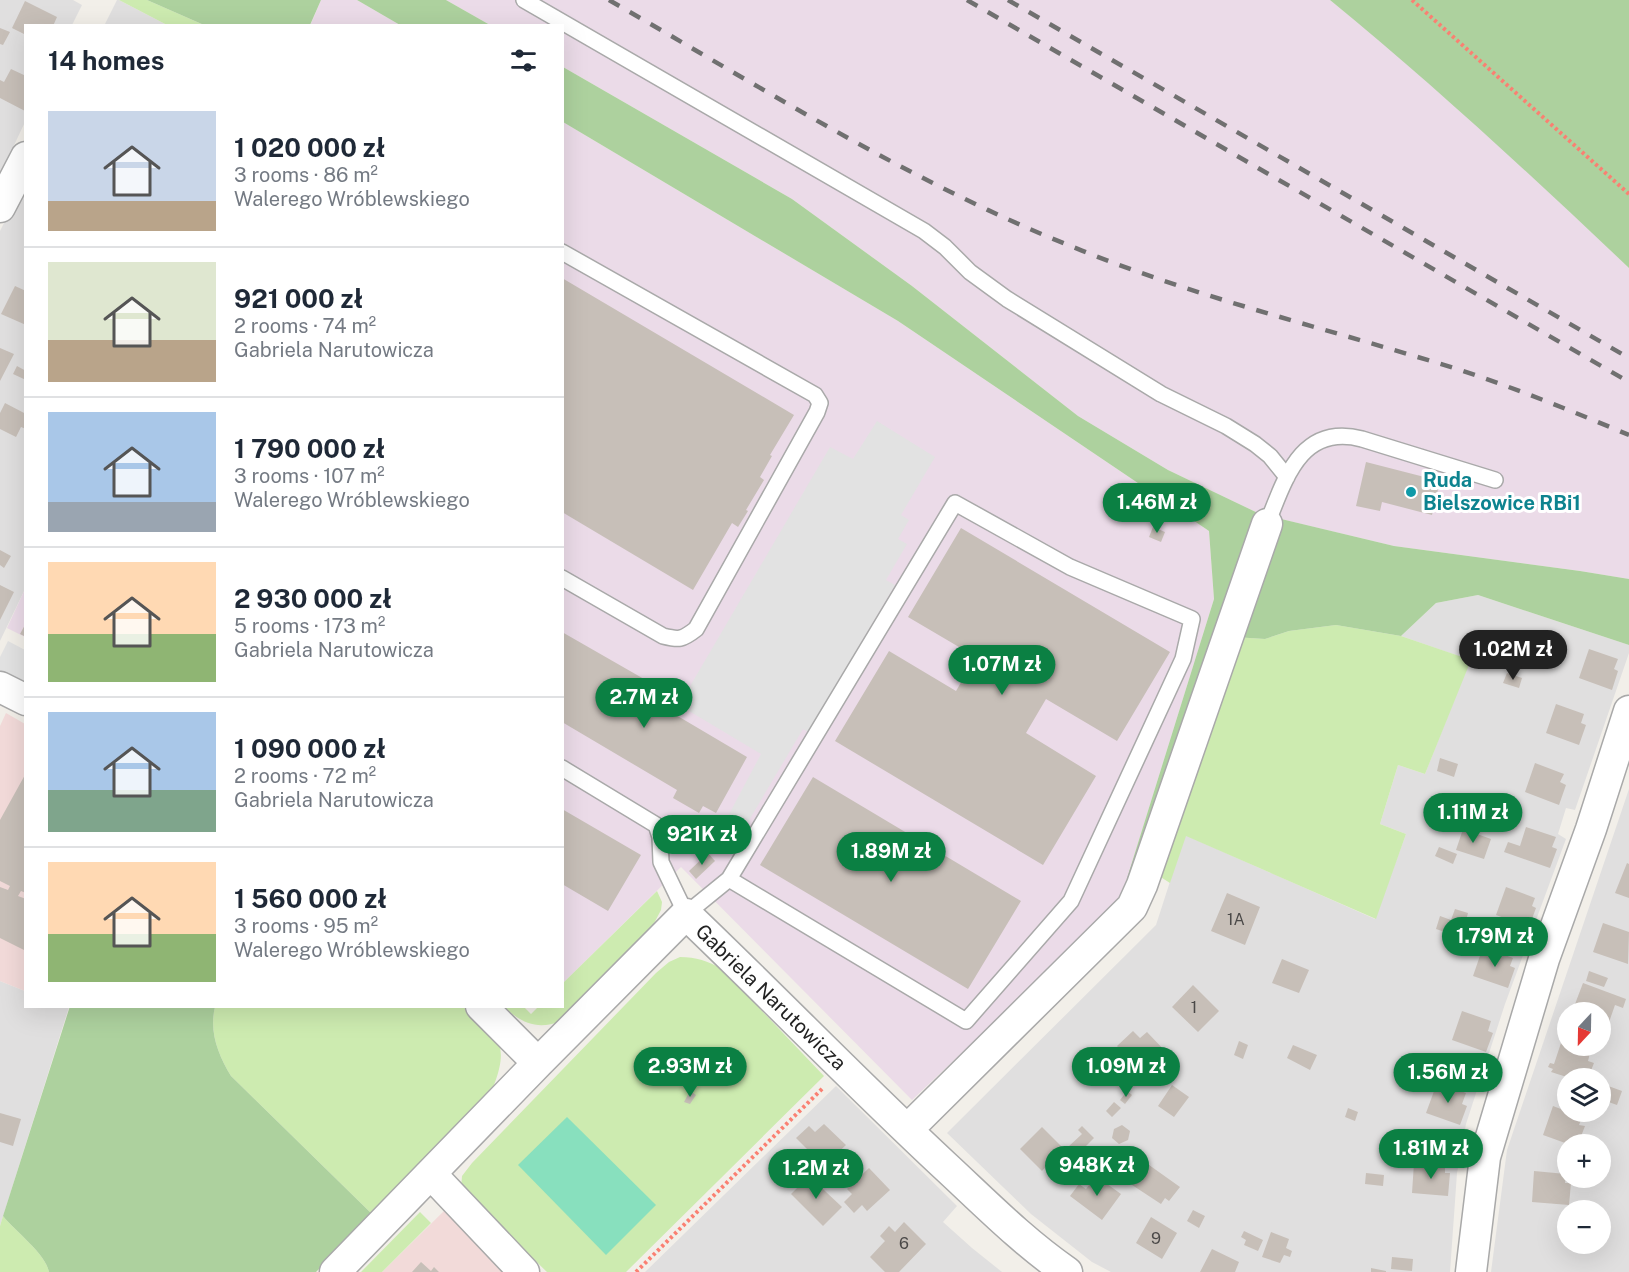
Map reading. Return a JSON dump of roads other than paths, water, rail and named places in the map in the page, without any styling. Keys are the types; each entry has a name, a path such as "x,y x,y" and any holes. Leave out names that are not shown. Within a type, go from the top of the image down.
{"street":[{"path":"0,207 24,161"},
{"path":"907,1130 1132,907 1142,885 1268,525"},
{"path":"1471,1272 1485,1157 1544,959 1591,829 1629,711"},
{"name":"Gabriela Narutowicza","path":"336,1272 538,1063 686,915 907,1130 1007,1223 1048,1259 1067,1272"},
{"path":"483,1008 538,1063"},
{"path":"431,1174 524,1272"}],"lane":[{"path":"524,0 924,231 945,246 970,272 1007,300 1161,394 1226,426 1255,444 1270,456 1287,477"},
{"path":"564,253 815,395 820,403 696,629 687,636 677,640 663,636 564,579"},
{"path":"1268,525 1287,477 1302,454 1322,439 1348,436 1495,480"},
{"path":"564,769 656,825 660,837 661,862 686,915 729,879 955,502 1070,567 1192,619 1183,659 1071,901 966,1021 729,879"}],"railway":[{"path":"609,0 837,132 1012,221 1073,247 1167,282 1457,369 1543,400 1629,435"},
{"path":"967,0 1629,382"},
{"path":"1008,0 1629,358"}],"place":[{"name":"Ruda Bielszowice RBi1","path":"1411,492"}]}
